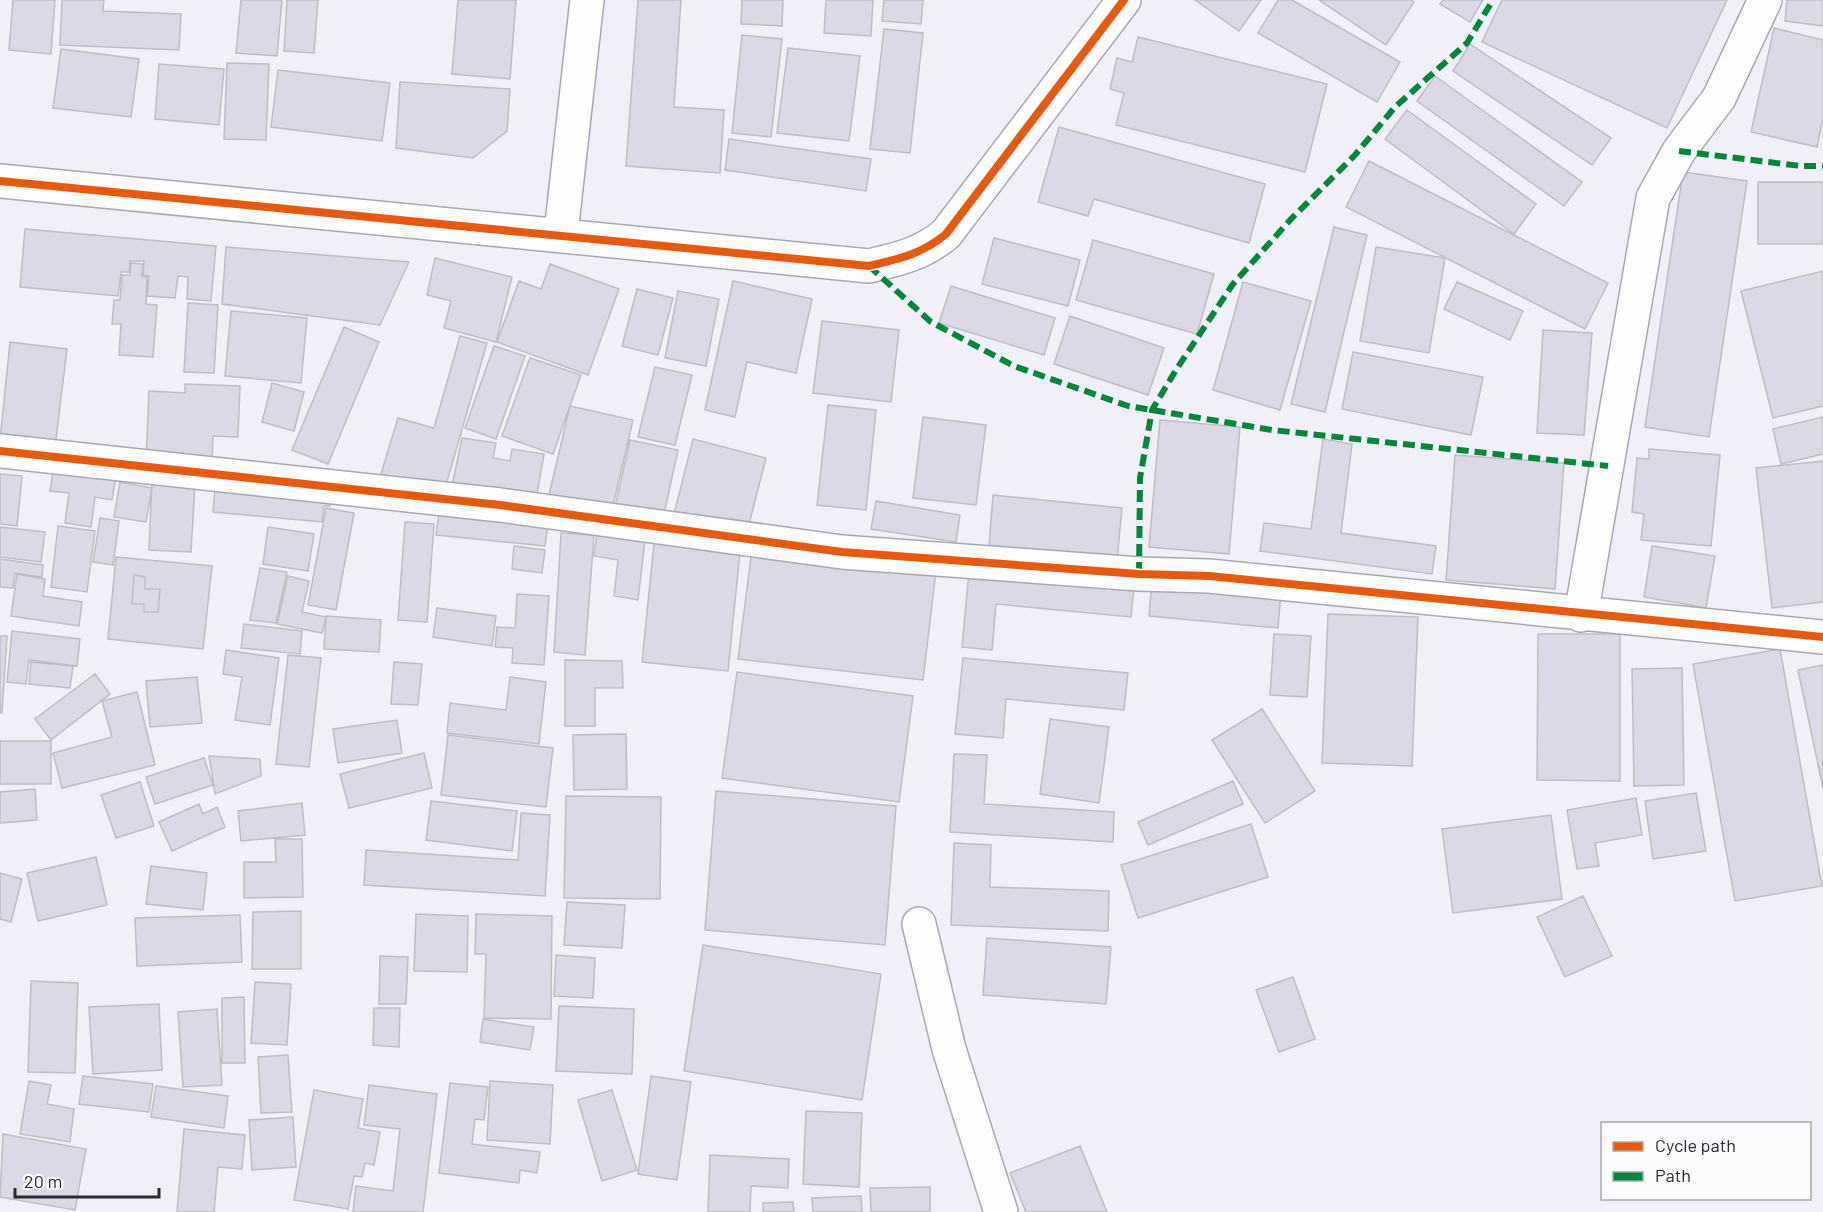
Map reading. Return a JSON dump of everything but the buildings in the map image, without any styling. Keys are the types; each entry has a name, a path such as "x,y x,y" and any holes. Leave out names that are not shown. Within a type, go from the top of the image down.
{"street":[{"path":"561,233 587,0"},
{"path":"0,181 561,233 869,266 909,257 929,248 946,234 1124,0"},
{"path":"1581,615 1653,198 1679,151 1719,98 1766,0"},
{"path":"0,451 500,505 842,552 1139,574 1209,576 1823,638"},
{"path":"919,924 949,1048 1001,1212"}],"marked path":[{"path":"1139,574 1140,478 1152,410 1176,370 1233,284 1291,219 1355,155 1395,107 1467,43 1493,0"},
{"path":"1679,151 1801,166 1823,166"},
{"path":"869,266 931,322 1014,366 1128,406 1272,430 1608,466"}],"cycle path":[{"path":"0,181 869,266 919,251 946,234 1124,0"},
{"path":"0,451 500,505 842,552 1139,574 1209,576 1823,637"}]}
